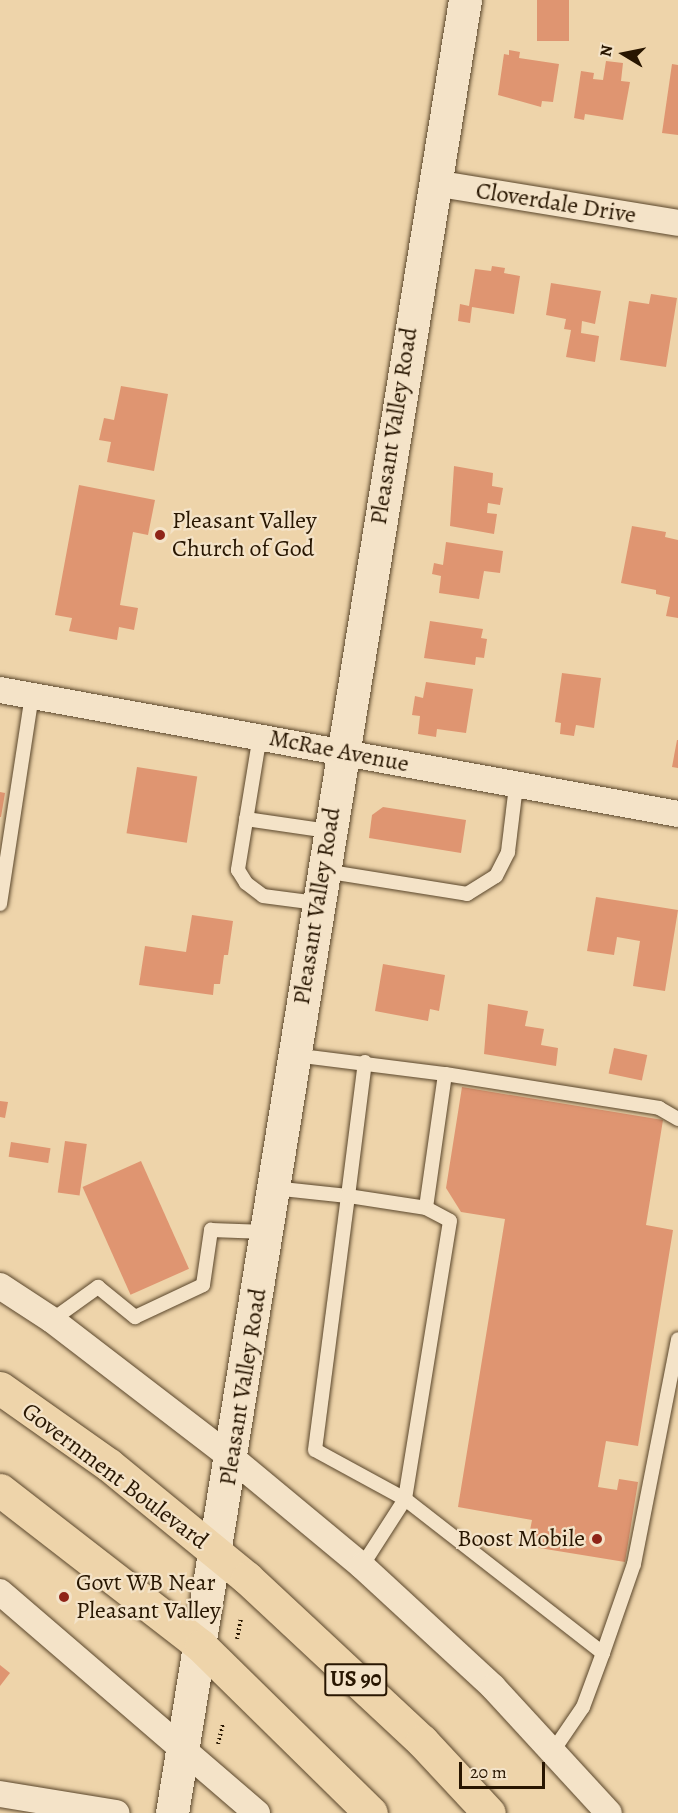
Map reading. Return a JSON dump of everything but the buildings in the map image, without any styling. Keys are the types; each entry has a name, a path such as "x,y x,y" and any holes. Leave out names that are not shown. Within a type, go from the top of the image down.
{"main road":[{"name":"Government Boulevard","path":"0,1388 109,1465 217,1554 422,1741 489,1813"},
{"path":"0,1490 201,1646 371,1813"}],"street":[{"name":"Pleasant Valley Road","path":"172,1813 217,1554 328,831 465,0"},
{"name":"Cloverdale Drive","path":"434,183 678,223"},
{"name":"McRae Avenue","path":"0,690 260,735 516,786 678,814"},
{"path":"0,1286 52,1320 232,1458 362,1566 493,1687 609,1813"},
{"path":"0,1592 256,1813"},
{"path":"11,1801 116,1813"}],"lane":[{"path":"0,904 32,696"},
{"path":"260,735 238,870 246,883 263,896 317,903"},
{"path":"322,871 467,894 496,876 508,852 516,786"},
{"path":"246,819 328,831"},
{"path":"294,1055 365,1062 659,1108 678,1119"},
{"path":"365,1062 315,1450 405,1499 603,1653"},
{"path":"426,1208 445,1074"},
{"path":"273,1188 426,1208 450,1221 405,1499 362,1566"},
{"path":"52,1320 98,1287 135,1317 202,1285 211,1230 266,1232"},
{"path":"553,1751 583,1707 634,1564 678,1339"}],"path":[{"path":"235,1649 241,1619"},
{"path":"215,1754 222,1724"}],"place":[{"name":"Pleasant Valley Church of God","path":"160,535"},
{"name":"Boost Mobile","path":"597,1539"},
{"name":"Govt WB Near Pleasant Valley","path":"64,1597"}]}
